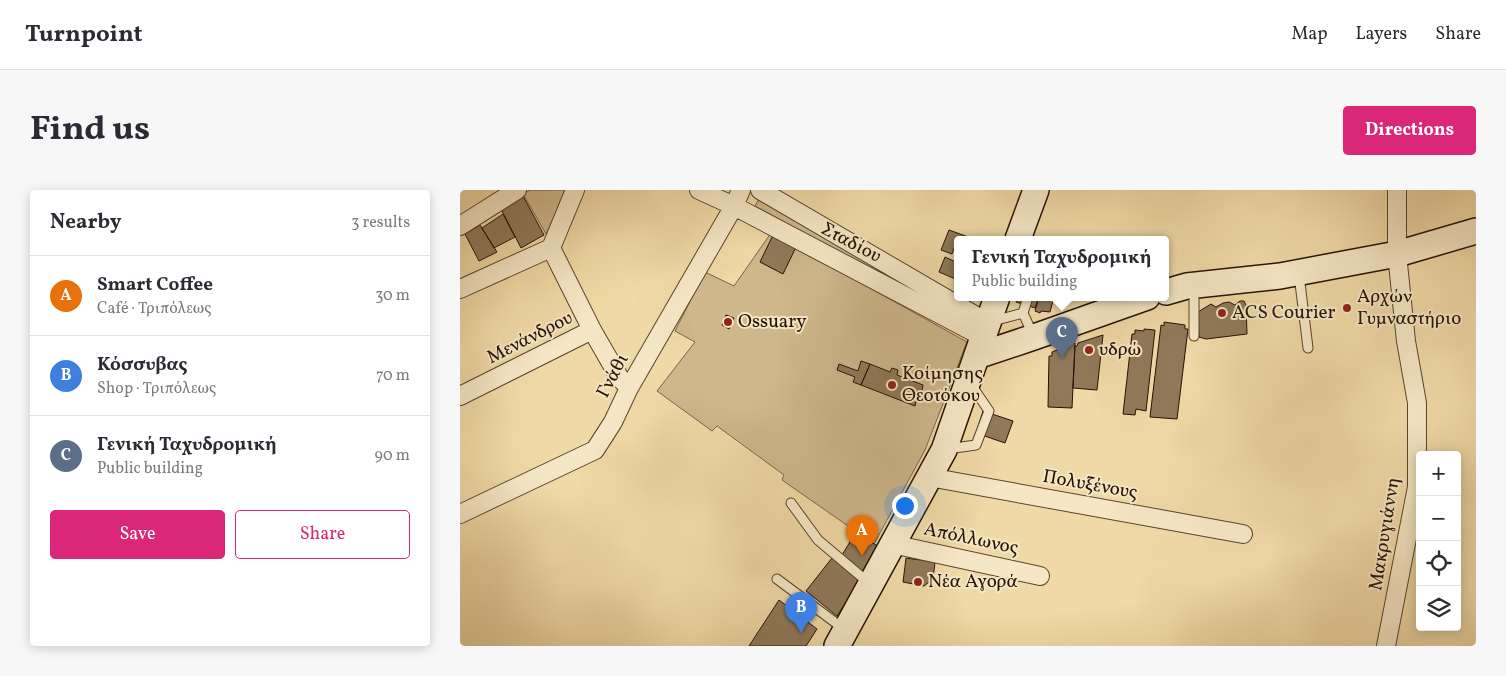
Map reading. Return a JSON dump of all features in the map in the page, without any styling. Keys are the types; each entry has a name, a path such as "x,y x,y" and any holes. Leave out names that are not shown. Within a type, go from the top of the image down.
{"street":[{"path":"460,226 517,190"},
{"path":"460,289 551,248 575,190"},
{"name":"Σταδίου","path":"699,190 737,198 982,338"},
{"name":"Σταδίου","path":"760,190 982,338"},
{"path":"1023,236 1036,190"},
{"name":"Μακρυγιάννη","path":"1386,646 1417,487 1417,403 1406,341 1397,254 1397,190"},
{"name":"Γνάθι","path":"460,514 595,450 614,422 629,388 737,198"},
{"path":"1169,291 1194,285 1280,276 1397,254 1476,231"},
{"path":"551,248 592,330 619,377 629,388"},
{"path":"842,638 944,450 996,301"},
{"path":"982,338 1034,337 1136,301"},
{"name":"Μενάνδρου","path":"460,396 592,330"},
{"name":"Πολυξένους","path":"929,477 1243,534"},
{"name":"Απόλλωνος","path":"892,544 1040,576"}],"lane":[{"path":"1299,272 1308,348"},
{"path":"1194,285 1194,336"},
{"path":"982,338 1022,313 1026,301"},
{"path":"1022,313 1034,337"},
{"path":"791,503 818,540 870,584"},
{"path":"777,579 842,638"}],"shaded area":[{"path":"530,190 568,190 546,234 523,194"},
{"path":"760,197 946,305 944,309 755,206"},
{"path":"771,233 967,342 925,450 874,544 782,480 784,475 717,426 712,431 657,391 695,342 675,331 705,272 734,286"}],"building":[{"path":"523,196 544,235 521,248 501,209"},
{"path":"503,214 515,237 494,248 482,228"},
{"path":"480,225 497,252 479,261 465,234"},
{"path":"949,230 966,236 954,236 952,254 941,250"},
{"path":"774,233 797,245 783,274 760,262"},
{"path":"945,257 954,261 954,278 939,272"},
{"path":"1016,301 1038,301 1035,308"},
{"path":"1038,301 1053,301 1050,312 1041,311 1040,313 1035,311"},
{"path":"1240,301 1244,301 1246,305 1247,334 1206,339 1199,337 1198,312 1211,304 1216,307 1229,302 1235,305"},
{"name":"Ossuary","path":"726,315 734,318 729,329 722,325"},
{"path":"1164,322 1185,325 1185,329 1188,329 1177,419 1150,417 1161,325 1164,326"},
{"path":"1144,329 1155,330 1146,411 1136,409 1135,415 1123,414 1132,334 1135,334 1135,330 1144,331"},
{"path":"1103,335 1097,390 1073,388 1075,346 1078,343"},
{"path":"1075,343 1072,408 1048,407 1049,356 1052,356 1052,352"},
{"path":"861,361 870,364 861,385 853,382 855,377 837,370 839,364 858,371"},
{"name":"Κοίμησης Θεοτόκου","path":"870,364 890,372 892,368 898,370 897,375 923,385 920,400 916,402 915,406 861,385"},
{"path":"983,411 1013,421 1005,443 976,433"},
{"path":"856,532 879,547 864,574 842,555"},
{"path":"832,558 860,581 837,616 806,591"},
{"path":"906,558 935,562 933,579 924,586 903,582"},
{"path":"779,600 817,629 806,646 749,646"}],"place":[{"name":"Αρχών Γυμναστήριο","path":"1347,308"},
{"name":"ACS Courier","path":"1222,313"},
{"name":"Ossuary","path":"728,322"},
{"name":"υδρώ","path":"1089,350"},
{"name":"Γενική Ταχυδρομική","path":"1062,358"},
{"name":"Κοίμησης Θεοτόκου","path":"892,385"},
{"name":"Smart Coffee","path":"862,556"},
{"name":"Νέα Αγορά","path":"918,582"},
{"name":"Κόσσυβας","path":"801,633"}]}
